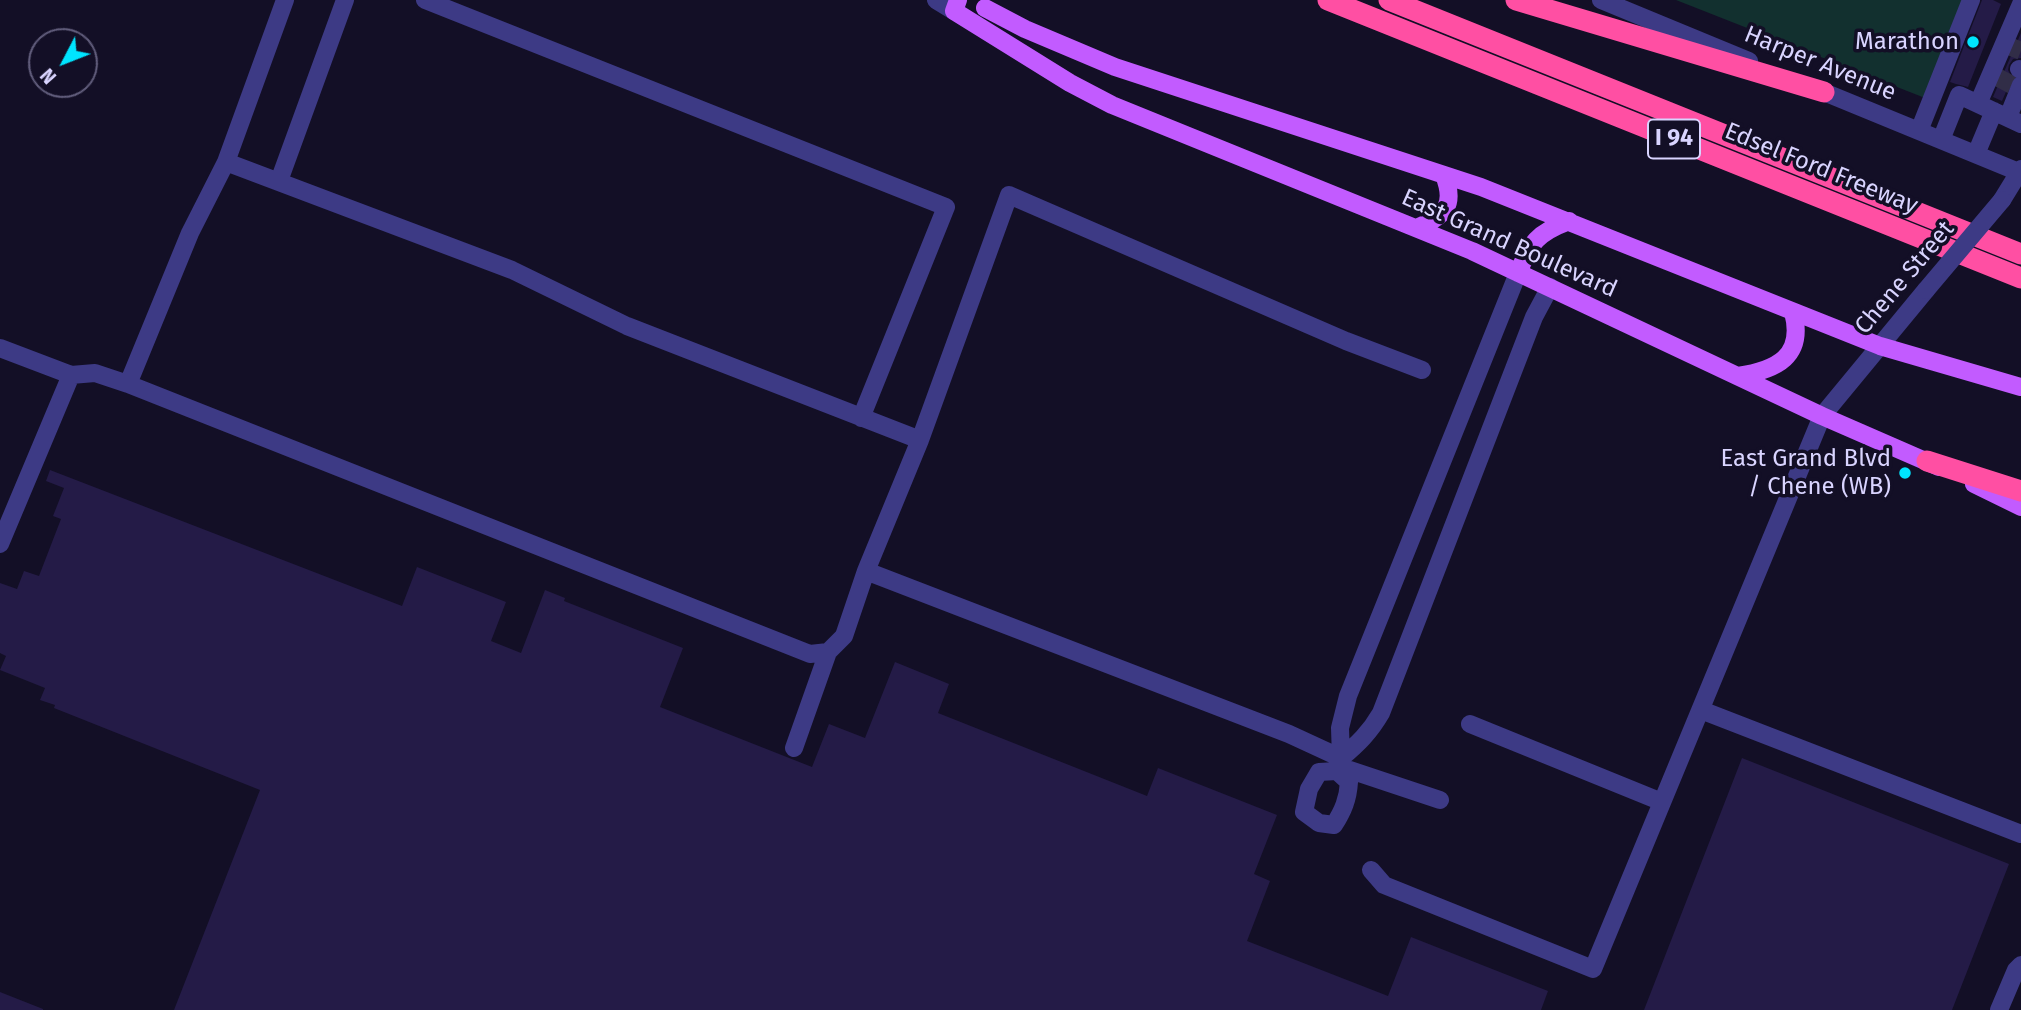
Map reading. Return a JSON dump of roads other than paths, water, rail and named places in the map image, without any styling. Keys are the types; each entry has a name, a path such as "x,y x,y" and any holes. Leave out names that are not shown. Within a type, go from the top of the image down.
{"highway":[{"name":"Edsel Ford Freeway","path":"1328,0 2021,278"},
{"name":"Edsel Ford Freeway","path":"1389,0 2021,254"},
{"path":"1516,0 1824,92"},
{"path":"1927,461 2021,491"}],"main road":[{"name":"East Grand Boulevard","path":"979,26 986,4 1025,29 1115,67 1444,175 1569,221 1881,346 2021,387"},
{"name":"East Grand Boulevard","path":"956,6 979,26 1102,100 1416,228 1550,287 1822,416 1927,461 2021,506"},
{"path":"1416,228 1439,216 1449,202 1444,175"},
{"path":"1518,273 1533,241 1552,227 1569,221"},
{"path":"1738,376 1769,369 1786,357 1792,350 1796,334 1793,312"}],"street":[{"path":"128,384 190,233 226,162 285,0"},
{"path":"279,181 345,0"},
{"path":"425,0 946,207 861,418"},
{"path":"936,0 956,6"},
{"name":"Harper Avenue","path":"1601,0 1626,5 1824,92 2021,172"},
{"path":"1919,131 1971,0"},
{"path":"1976,154 2000,114 2021,4 2010,0"},
{"path":"2000,114 2009,63"},
{"path":"1941,140 1959,95 2000,114"},
{"path":"226,162 512,270 627,326 919,440"},
{"name":"Chene Street","path":"1371,870 1384,885 1593,968 1822,416 2002,200 2021,172"},
{"path":"794,748 828,652 844,636 866,570 919,440 1009,195 1346,341 1422,370"},
{"path":"1339,765 1340,728 1348,696 1518,273"},
{"path":"1339,765 1371,731 1381,713 1534,317 1550,287"},
{"path":"0,348 71,375 95,373 128,384 810,654 828,652"},
{"path":"0,544 71,375"},
{"path":"866,570 1289,734 1339,765 1440,800"},
{"path":"1701,710 2021,834"},
{"path":"1471,724 1662,802"},
{"path":"1999,1010 2021,965"}],"tunnel":[{"path":"2009,46 2021,51"},
{"path":"1997,77 2012,85"}],"place":[{"name":"Marathon","path":"1973,42"},
{"name":"East Grand Blvd / Chene (WB)","path":"1905,473"}]}
